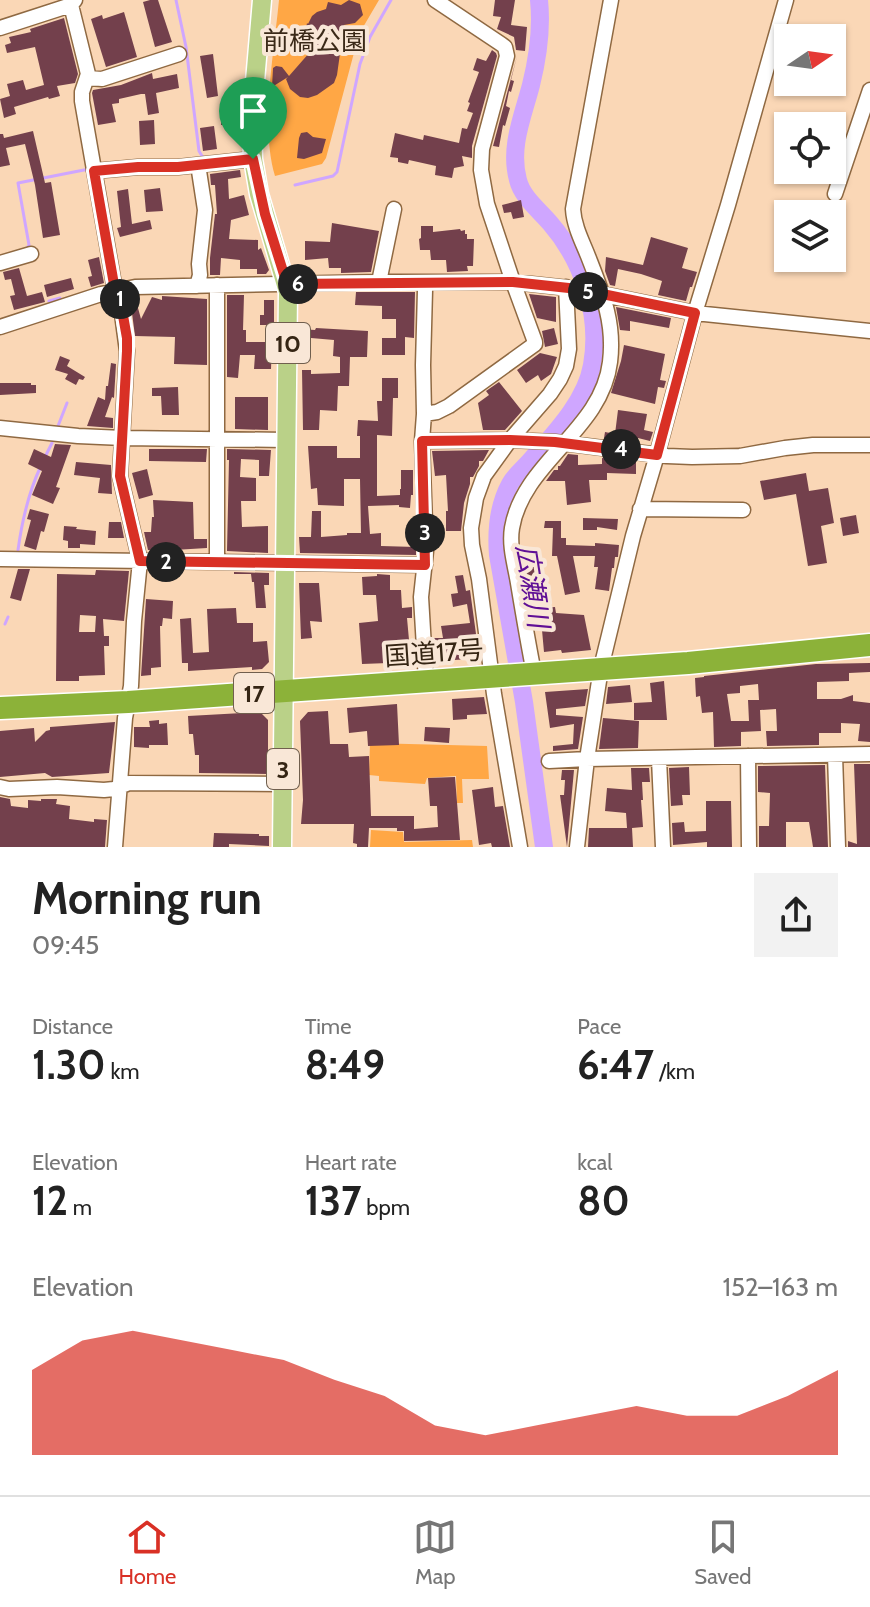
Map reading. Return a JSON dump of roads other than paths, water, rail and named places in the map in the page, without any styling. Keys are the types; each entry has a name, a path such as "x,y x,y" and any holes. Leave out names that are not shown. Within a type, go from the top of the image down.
{"highway":[{"name":"国道17号","path":"0,708 515,675 745,658 870,645"}],"main road":[{"name":"10","path":"262,0 252,116 253,159 265,214 287,284 289,304 285,691"},
{"name":"3","path":"282,847 285,691"}],"street":[{"path":"424,414 449,406 535,344 485,195 481,159 506,51 501,44 435,0"},
{"path":"520,847 505,761 515,675 511,532 524,493 560,443 597,401 607,377 611,336 601,295 576,228 573,209 611,0"},
{"path":"577,847 601,668 640,509 786,0"},
{"path":"0,28 73,2 88,78 82,98 115,290 120,299 127,338 120,476 140,561 115,847"},
{"path":"88,78 102,79 179,54"},
{"path":"835,194 870,90"},
{"path":"94,171 253,159"},
{"path":"196,165 205,210 197,286"},
{"path":"379,282 394,209"},
{"path":"0,263 31,254"},
{"path":"423,282 425,565 421,597 426,681"},
{"path":"0,327 115,290 135,287 513,282 572,288 695,313 870,331"},
{"path":"217,285 217,562"},
{"path":"515,675 479,579 471,528 476,498 484,476 550,394 566,366 572,288"},
{"path":"0,428 123,438 286,440"},
{"path":"422,441 527,440 692,457 740,456 795,446 870,445"},
{"path":"640,509 743,510"},
{"path":"0,559 425,565"},
{"path":"549,761 869,754"},
{"path":"835,755 838,847"},
{"path":"748,756 749,847"},
{"path":"659,759 663,847"},
{"path":"0,787 104,790 129,783 283,784"}],"waterway":[{"path":"176,0 186,47 199,151 207,159"},
{"path":"295,185 333,176 337,172 360,64 370,37 391,0"},
{"name":"広瀬川","path":"539,0 537,53 515,156 518,180 531,203 572,254 587,290 594,327 592,365 583,391 559,428 512,481 500,510 498,527 498,555 524,702 544,847"},
{"path":"26,250 29,245 18,183 89,169"},
{"path":"49,301 60,298"},
{"path":"58,426 67,403"},
{"path":"45,457 52,443"},
{"path":"18,550 26,508 40,468"},
{"path":"5,624 8,617"}],"park label":[{"name":"前橋公園","path":"315,41"}]}
